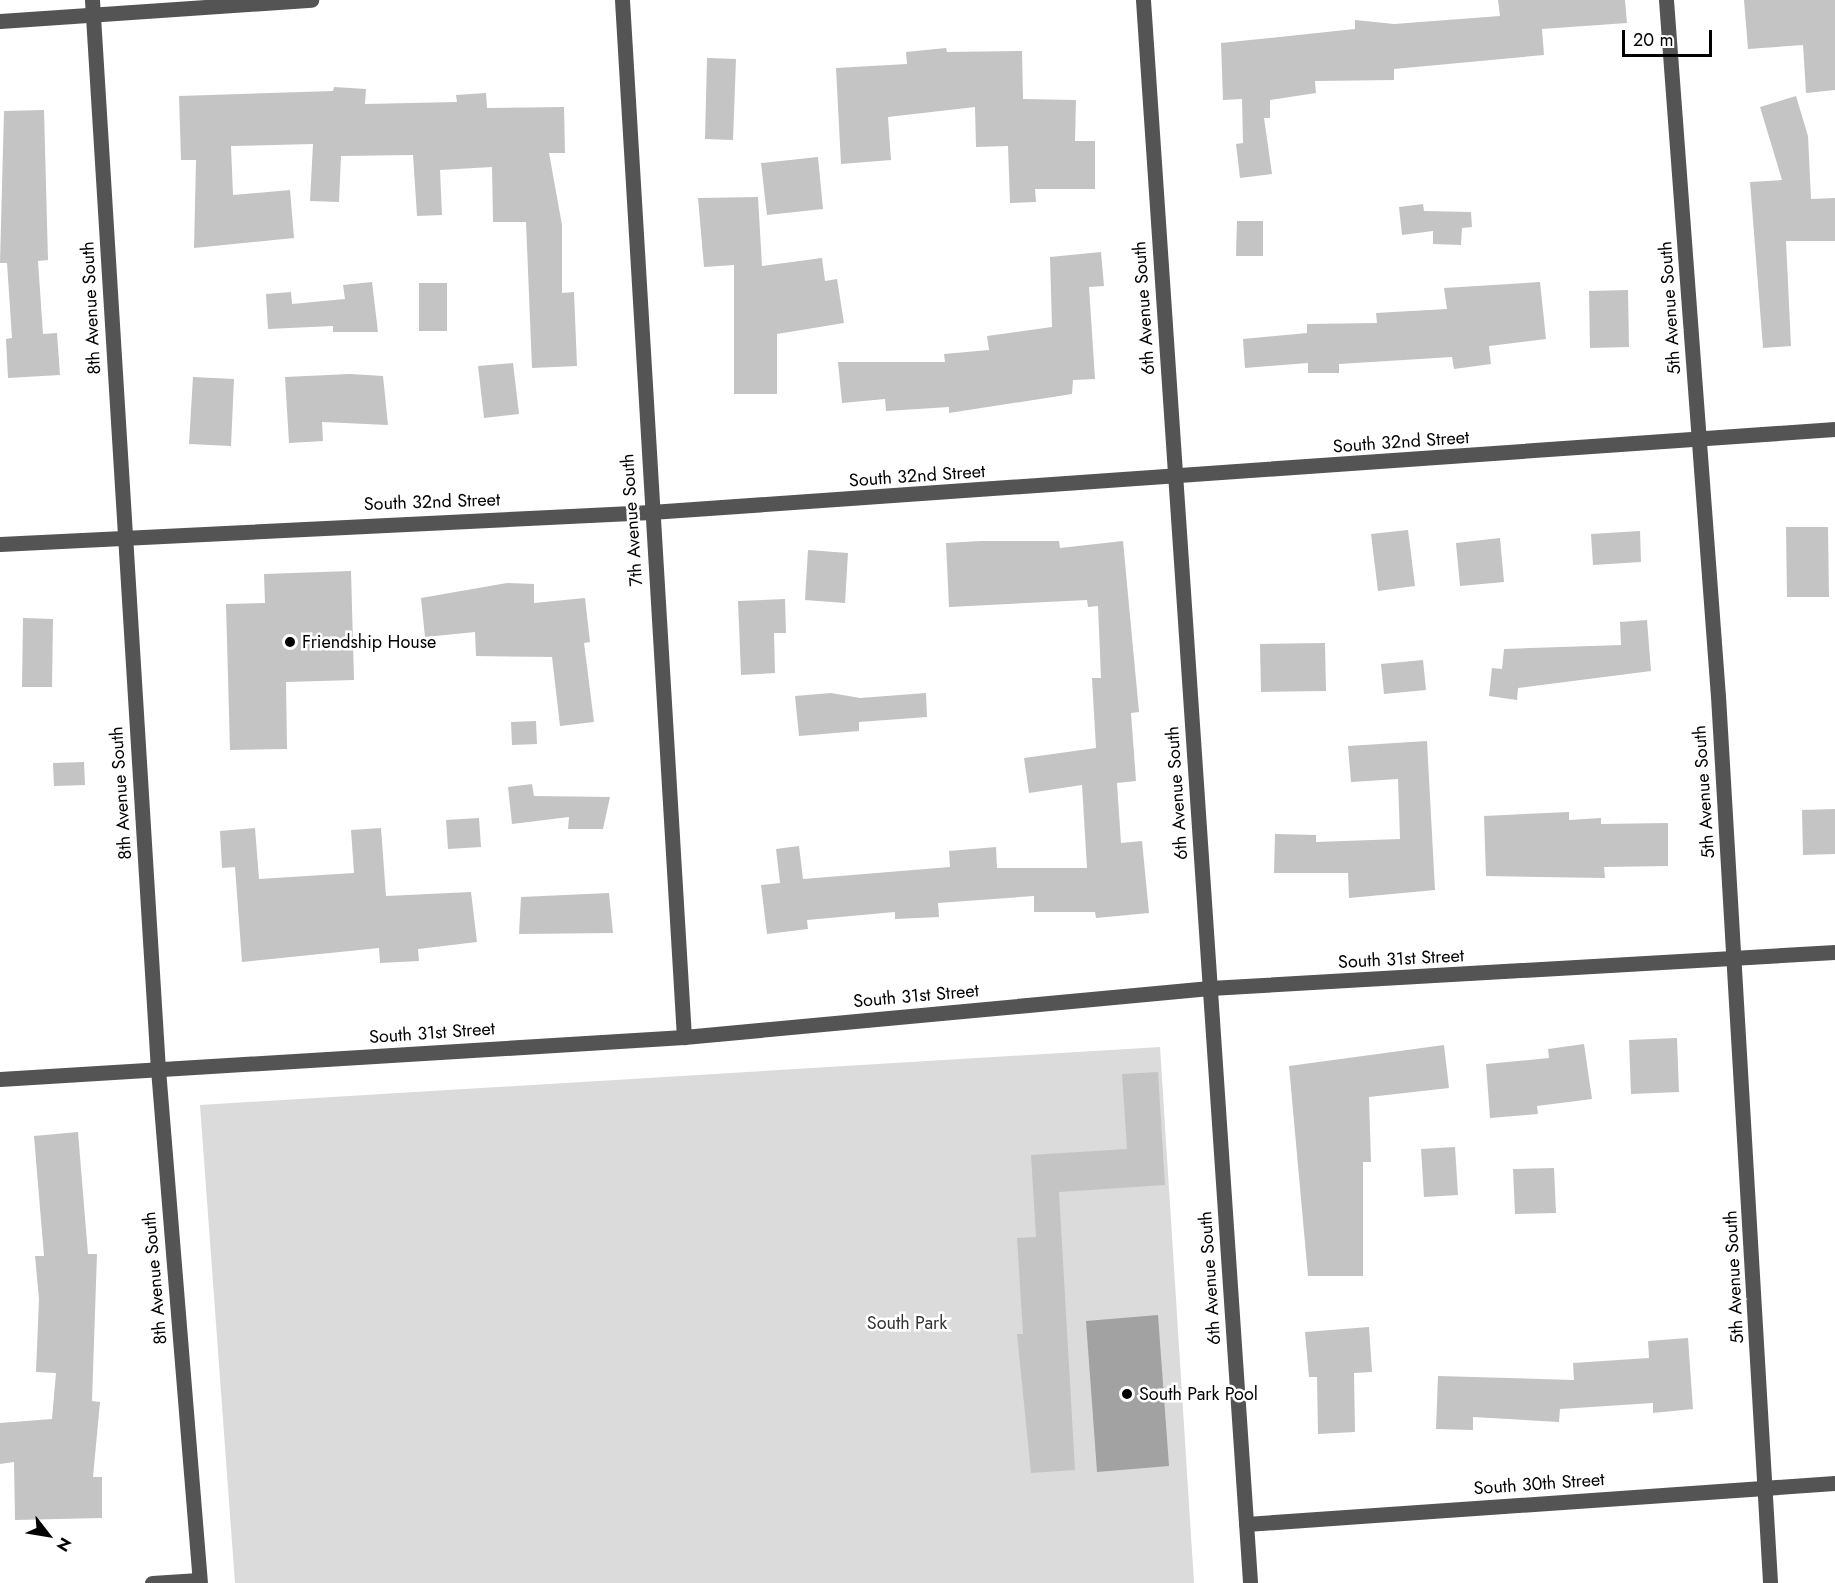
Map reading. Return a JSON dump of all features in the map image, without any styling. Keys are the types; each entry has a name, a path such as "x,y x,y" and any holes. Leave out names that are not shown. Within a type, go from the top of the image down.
{"street":[{"name":"8th Avenue South","path":"92,0 158,1069 200,1581"},
{"path":"0,21 93,17 311,0"},
{"name":"7th Avenue South","path":"622,0 684,1036"},
{"name":"6th Avenue South","path":"1143,0 1250,1583"},
{"name":"5th Avenue South","path":"1666,0 1699,438 1734,958 1770,1583"},
{"name":"South 32nd Street","path":"0,544 124,535 651,512 1175,479 1835,429"},
{"name":"South 31st Street","path":"0,1080 684,1036 1210,988 1835,952"},
{"name":"South 30th Street","path":"1246,1524 1835,1484"},
{"path":"153,1583 200,1581"}],"green space":[{"name":"South Park","path":"1160,1047 1194,1583 235,1583 200,1105"}],"shaded area":[{"name":"South Park Pool","path":"1158,1315 1169,1466 1097,1472 1086,1321"}],"building":[{"path":"1498,0 1625,0 1627,23 1542,29 1544,55 1394,69 1394,80 1315,81 1316,93 1270,100 1270,118 1264,118 1272,174 1240,178 1236,144 1243,143 1242,99 1223,100 1221,43 1355,29 1355,20 1394,24 1500,16"},
{"path":"1744,0 1835,0 1835,90 1806,93 1803,45 1748,49"},
{"path":"946,48 947,52 1022,51 1023,99 1076,100 1075,141 1095,141 1095,189 1035,189 1036,202 1010,203 1008,146 976,147 975,107 888,117 891,160 841,164 836,68 907,64 906,52"},
{"path":"707,58 736,59 733,140 705,139"},
{"path":"334,87 366,89 365,104 457,102 456,95 486,93 487,108 564,107 565,153 549,153 562,225 562,293 574,292 577,366 532,368 526,222 493,222 492,167 440,170 442,215 417,216 413,155 341,156 339,202 310,201 313,144 231,146 233,195 290,190 294,238 194,248 196,160 181,160 179,96 333,91"},
{"path":"1796,96 1808,136 1811,199 1835,198 1835,241 1786,241 1791,346 1763,348 1750,182 1782,180 1760,107"},
{"path":"44,110 48,260 38,261 43,334 57,333 60,375 8,378 6,339 12,338 7,263 0,263 4,111"},
{"path":"818,157 823,209 767,215 761,163"},
{"path":"758,197 762,266 822,258 825,281 837,279 844,323 777,334 777,394 734,394 734,265 704,267 698,198"},
{"path":"1423,204 1424,211 1471,212 1472,227 1462,228 1461,245 1433,244 1433,231 1402,235 1399,207"},
{"path":"1237,221 1263,221 1263,256 1236,256"},
{"path":"1101,252 1104,286 1089,287 1095,379 1073,380 1072,394 949,413 949,407 886,411 885,399 842,403 838,362 945,362 944,354 989,350 987,336 1052,327 1050,257"},
{"path":"372,282 378,332 333,332 333,326 268,329 266,294 291,292 292,304 345,299 343,285"},
{"path":"1540,282 1546,339 1489,346 1491,364 1454,369 1452,357 1339,364 1339,373 1308,373 1308,363 1245,368 1243,339 1307,333 1307,324 1377,323 1376,313 1447,309 1444,288"},
{"path":"419,283 447,283 447,331 419,331"},
{"path":"1628,290 1629,347 1590,348 1589,291"},
{"path":"513,363 519,414 484,418 478,366"},
{"path":"350,374 383,376 388,425 322,422 323,441 289,443 285,377"},
{"path":"193,377 234,379 231,446 189,444"},
{"path":"1786,527 1828,527 1829,597 1787,597"},
{"path":"1408,530 1415,586 1378,591 1371,534"},
{"path":"1640,531 1641,562 1593,565 1591,534"},
{"path":"1500,538 1504,582 1460,586 1456,543"},
{"path":"1059,541 1060,548 1123,541 1139,712 1131,713 1136,781 1117,783 1121,843 1142,841 1149,913 1096,918 1095,912 1034,912 1034,896 938,903 939,917 895,919 895,912 807,920 808,929 767,934 761,885 780,883 776,849 799,846 803,879 950,867 949,851 996,847 997,868 1087,868 1082,785 1029,793 1024,758 1096,748 1092,678 1101,678 1098,606 1088,607 1087,600 949,607 946,543"},
{"path":"808,550 848,553 845,603 805,600"},
{"name":"Friendship House","path":"351,571 354,680 286,682 287,749 230,750 226,604 265,603 264,574"},
{"path":"507,583 534,584 534,603 585,598 590,642 584,643 594,722 560,726 552,657 476,656 475,632 425,637 421,598"},
{"path":"785,599 786,633 774,633 775,673 741,675 738,601"},
{"path":"23,618 53,619 52,687 22,687"},
{"path":"1647,620 1651,671 1518,688 1517,700 1489,696 1492,668 1502,669 1504,649 1621,645 1620,622"},
{"path":"1325,643 1326,691 1261,692 1260,644"},
{"path":"1423,660 1426,690 1384,694 1381,664"},
{"path":"831,693 860,698 926,693 927,717 859,722 859,731 799,736 795,696"},
{"path":"536,721 537,744 512,745 511,722"},
{"path":"1427,741 1435,890 1349,898 1348,873 1274,873 1275,834 1316,835 1316,842 1400,839 1398,779 1351,782 1348,746"},
{"path":"84,762 85,785 54,786 53,763"},
{"path":"532,784 534,796 610,797 603,829 568,829 569,817 512,824 508,787"},
{"path":"1835,809 1835,854 1803,855 1802,810"},
{"path":"1569,812 1569,820 1601,818 1601,824 1668,823 1668,866 1604,867 1605,878 1486,876 1484,816"},
{"path":"479,818 481,847 448,849 446,820"},
{"path":"255,828 259,879 354,873 351,830 381,828 386,896 471,892 477,942 418,949 419,961 380,963 379,948 242,962 235,867 222,868 220,831"},
{"path":"609,893 613,933 519,934 521,897"},
{"path":"1677,1038 1679,1092 1631,1094 1629,1040"},
{"path":"1584,1044 1592,1099 1537,1106 1538,1114 1490,1118 1486,1064 1549,1058 1548,1049"},
{"path":"1444,1045 1449,1088 1369,1097 1371,1162 1363,1162 1363,1276 1308,1276 1289,1066"},
{"path":"1158,1072 1165,1185 1059,1192 1075,1470 1031,1473 1017,1334 1023,1334 1017,1238 1036,1237 1031,1155 1127,1149 1122,1074"},
{"path":"78,1132 88,1254 97,1254 92,1401 100,1402 93,1477 102,1477 102,1518 15,1520 14,1462 0,1464 0,1423 52,1419 56,1373 36,1372 39,1299 35,1256 44,1256 34,1136"},
{"path":"1455,1147 1458,1195 1424,1197 1421,1149"},
{"path":"1554,1168 1556,1213 1515,1214 1513,1169"},
{"path":"1369,1327 1372,1372 1354,1373 1355,1432 1318,1434 1317,1377 1309,1377 1305,1332"},
{"path":"1688,1338 1693,1409 1653,1413 1653,1403 1560,1409 1559,1422 1473,1417 1473,1430 1436,1429 1438,1376 1574,1380 1573,1363 1649,1358 1648,1341"}],"place":[{"name":"Friendship House","path":"290,642"},
{"name":"South Park Pool","path":"1127,1394"}]}
